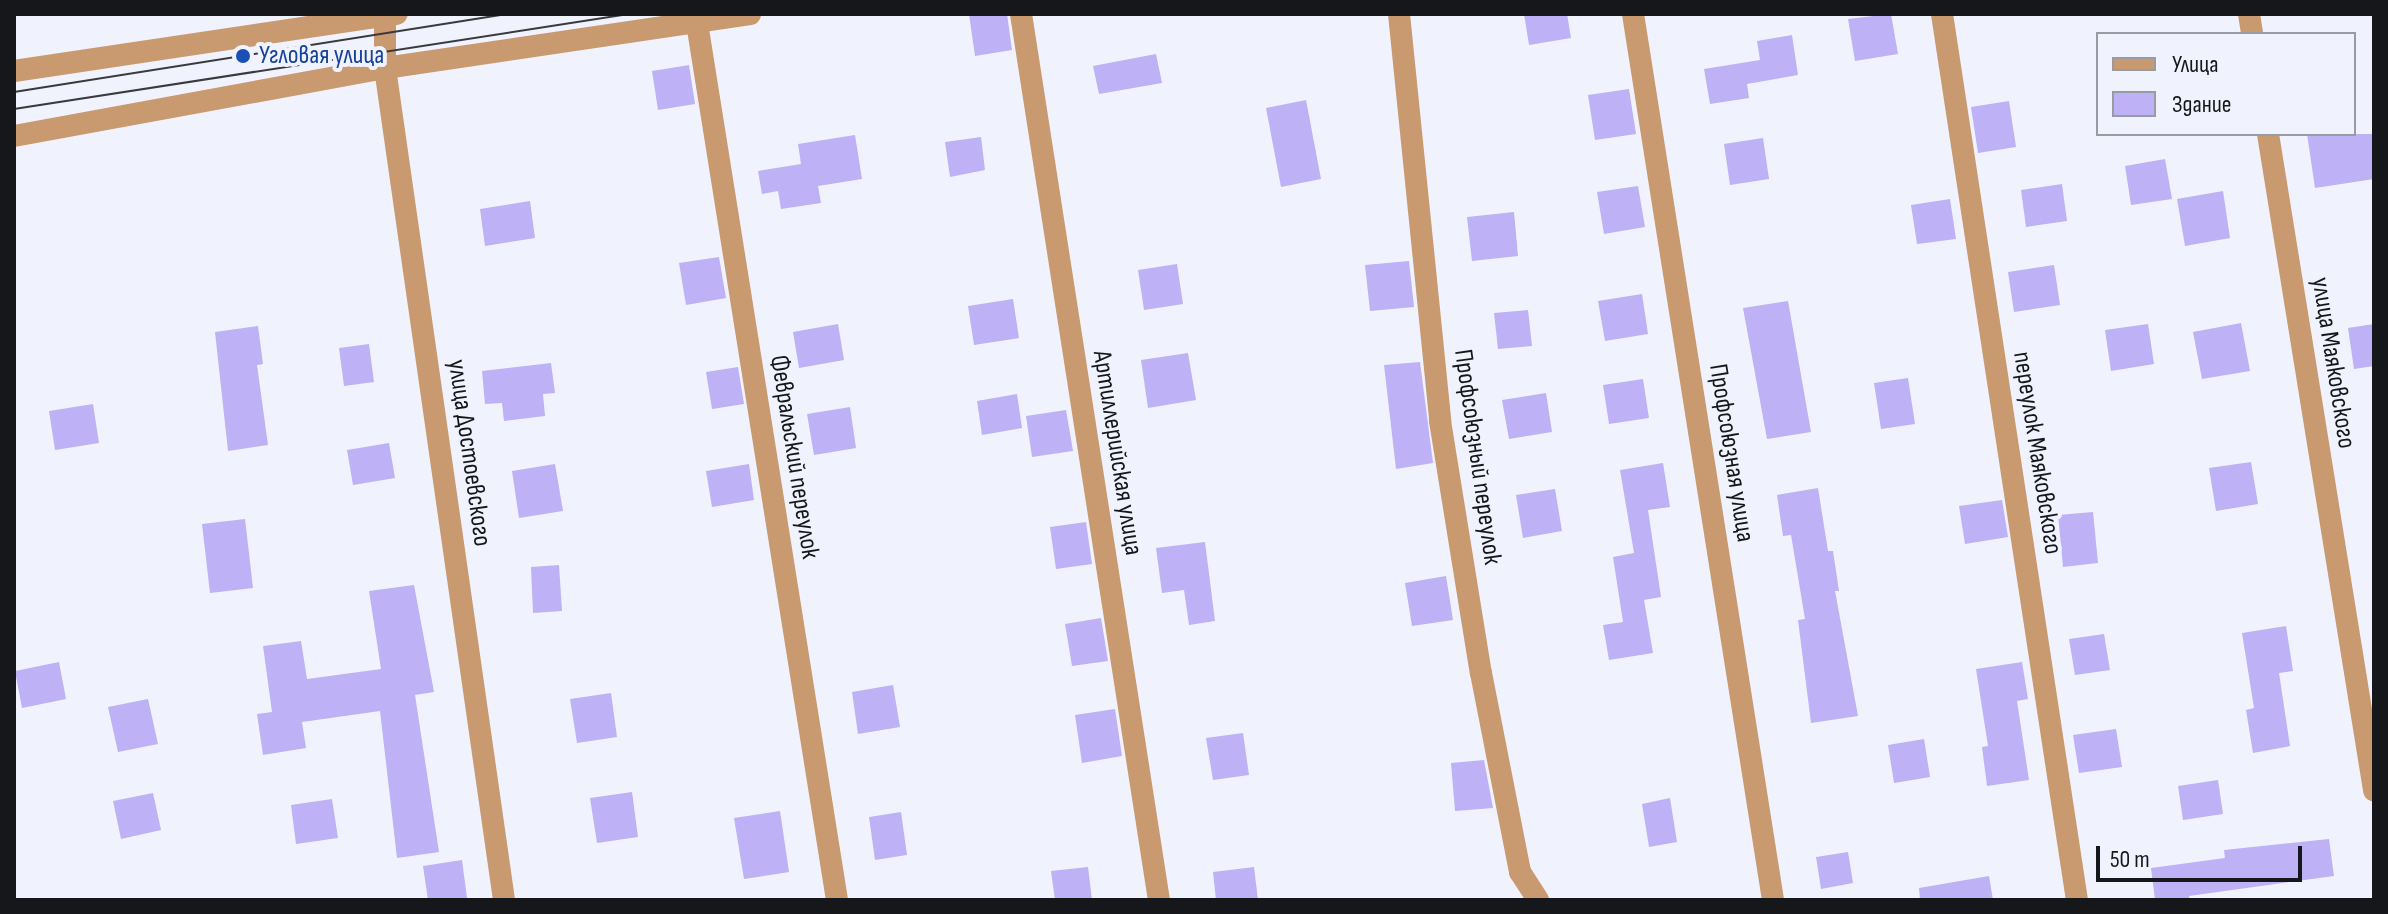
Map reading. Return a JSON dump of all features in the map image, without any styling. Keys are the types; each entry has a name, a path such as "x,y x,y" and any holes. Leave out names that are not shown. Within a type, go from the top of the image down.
{"street":[{"path":"14,136 385,68 750,14"},
{"name":"Артиллерийская улица","path":"1021,14 1159,900"},
{"name":"Профсоюзный переулок","path":"1399,14 1443,437 1481,673 1520,872 1538,900"},
{"name":"Профсоюзная улица","path":"1633,14 1773,900"},
{"name":"переулок Маяковского","path":"1942,14 2077,900"},
{"path":"14,71 389,15"},
{"name":"улица Достоевского","path":"389,15 385,68 504,900"},
{"name":"Февральский переулок","path":"697,23 837,900"},
{"name":"улица Маяковского","path":"2268,136 2374,790"}],"building":[{"path":"969,14 1007,14 1012,50 975,56"},
{"path":"1524,14 1567,14 1571,38 1529,45"},
{"path":"1891,14 1898,54 1855,61 1848,19"},
{"path":"1792,35 1798,75 1747,84 1749,98 1710,104 1704,69 1760,60 1757,41"},
{"path":"1156,54 1162,83 1099,94 1093,66"},
{"path":"689,65 695,104 658,110 652,71"},
{"path":"1629,89 1636,134 1595,140 1588,95"},
{"path":"1306,100 1321,179 1281,187 1266,108"},
{"path":"2009,101 2016,147 1978,153 1971,107"},
{"path":"2374,134 2374,179 2315,188 2307,136"},
{"path":"855,135 862,179 818,186 821,203 781,209 778,191 762,194 758,171 801,164 798,144"},
{"path":"981,137 985,170 950,177 945,142"},
{"path":"1763,138 1769,179 1730,185 1724,144"},
{"path":"2165,159 2172,199 2131,205 2125,166"},
{"path":"2062,184 2067,221 2026,227 2021,190"},
{"path":"1638,186 1645,227 1604,234 1597,192"},
{"path":"2223,191 2230,238 2185,246 2177,199"},
{"path":"1950,199 1956,239 1917,244 1911,205"},
{"path":"530,201 535,238 485,246 480,209"},
{"path":"1514,212 1518,256 1472,261 1467,217"},
{"path":"719,257 726,298 686,305 679,263"},
{"path":"1409,261 1414,307 1370,311 1365,265"},
{"path":"1177,264 1183,304 1144,310 1138,270"},
{"path":"2054,265 2060,305 2014,312 2008,272"},
{"path":"1642,294 1648,334 1605,341 1598,301"},
{"path":"1013,299 1019,338 974,345 968,306"},
{"path":"1788,301 1811,432 1767,439 1743,308"},
{"path":"1528,310 1532,346 1498,349 1494,313"},
{"path":"2241,323 2250,371 2202,379 2193,332"},
{"path":"838,324 844,360 799,368 793,332"},
{"path":"2148,324 2154,364 2111,371 2105,330"},
{"path":"2374,324 2374,366 2354,369 2348,328"},
{"path":"258,326 263,364 257,365 268,445 228,451 215,332"},
{"path":"369,344 374,382 344,386 339,348"},
{"path":"1188,353 1196,400 1148,408 1141,360"},
{"path":"1420,362 1433,463 1396,469 1384,365"},
{"path":"551,363 555,393 543,394 545,416 504,421 502,403 485,404 482,371"},
{"path":"738,367 744,404 712,409 706,372"},
{"path":"1908,378 1915,424 1881,429 1874,383"},
{"path":"1643,379 1649,418 1609,424 1603,385"},
{"path":"1546,393 1552,432 1509,439 1502,400"},
{"path":"1017,394 1022,428 982,435 977,401"},
{"path":"93,404 99,443 55,450 49,411"},
{"path":"850,407 856,448 814,455 807,414"},
{"path":"1066,410 1073,451 1032,457 1026,416"},
{"path":"389,443 395,478 353,485 347,450"},
{"path":"2251,462 2258,504 2216,511 2209,468"},
{"path":"1663,463 1670,507 1648,510 1661,597 1644,600 1653,653 1609,660 1603,625 1623,622 1613,557 1634,553 1620,470"},
{"path":"555,464 563,511 519,518 512,471"},
{"path":"749,464 754,500 712,507 706,471"},
{"path":"1818,488 1828,551 1833,551 1839,591 1835,591 1858,716 1811,723 1798,620 1805,619 1791,535 1783,536 1777,495"},
{"path":"1555,489 1562,531 1523,538 1516,495"},
{"path":"2002,500 2008,537 1965,544 1959,506"},
{"path":"2093,512 2098,563 2063,567 2058,515"},
{"path":"245,519 253,588 210,593 202,524"},
{"path":"1086,522 1092,564 1056,569 1050,527"},
{"path":"1205,542 1215,621 1189,625 1184,590 1162,593 1156,548"},
{"path":"559,565 562,611 533,613 531,567"},
{"path":"1446,576 1453,620 1412,626 1405,583"},
{"path":"414,585 434,692 415,695 439,852 397,858 380,711 302,722 306,748 263,755 257,714 272,712 263,646 301,641 307,679 381,669 369,591"},
{"path":"1101,618 1108,661 1072,666 1065,624"},
{"path":"2286,626 2293,671 2279,673 2290,746 2253,753 2246,710 2254,708 2242,633"},
{"path":"2104,634 2110,670 2075,675 2069,639"},
{"path":"59,662 66,699 22,708 15,671"},
{"path":"2022,662 2028,699 2017,701 2029,780 1987,786 1982,747 1988,746 1976,669"},
{"path":"893,685 900,727 858,734 852,692"},
{"path":"611,693 617,737 577,743 570,699"},
{"path":"148,699 158,744 118,752 108,707"},
{"path":"1115,709 1122,756 1082,763 1075,715"},
{"path":"2116,729 2122,767 2079,773 2073,735"},
{"path":"1243,733 1249,775 1213,780 1206,738"},
{"path":"1924,739 1930,777 1894,783 1888,745"},
{"path":"1484,760 1493,808 1455,811 1451,763"},
{"path":"2218,780 2223,814 2183,820 2178,786"},
{"path":"632,792 638,837 597,843 590,798"},
{"path":"153,793 161,830 121,839 113,801"},
{"path":"1670,798 1677,842 1649,847 1642,804"},
{"path":"332,799 338,838 296,844 291,805"},
{"path":"780,811 789,872 744,879 734,818"},
{"path":"901,812 907,855 875,860 869,817"},
{"path":"2329,839 2334,876 2189,896 2190,900 2155,900 2151,868 2225,858 2224,850"},
{"path":"1848,852 1853,883 1821,889 1816,857"},
{"path":"462,860 467,898 428,900 423,866"},
{"path":"1088,867 1092,900 1055,900 1051,871"},
{"path":"1254,867 1258,900 1216,900 1213,872"},
{"path":"1989,876 1993,900 1920,900 1919,888"}],"tram line":[{"path":"14,92 507,14"},
{"path":"14,109 629,14"}],"place":[{"name":"Угловая улица","path":"243,56"}]}
